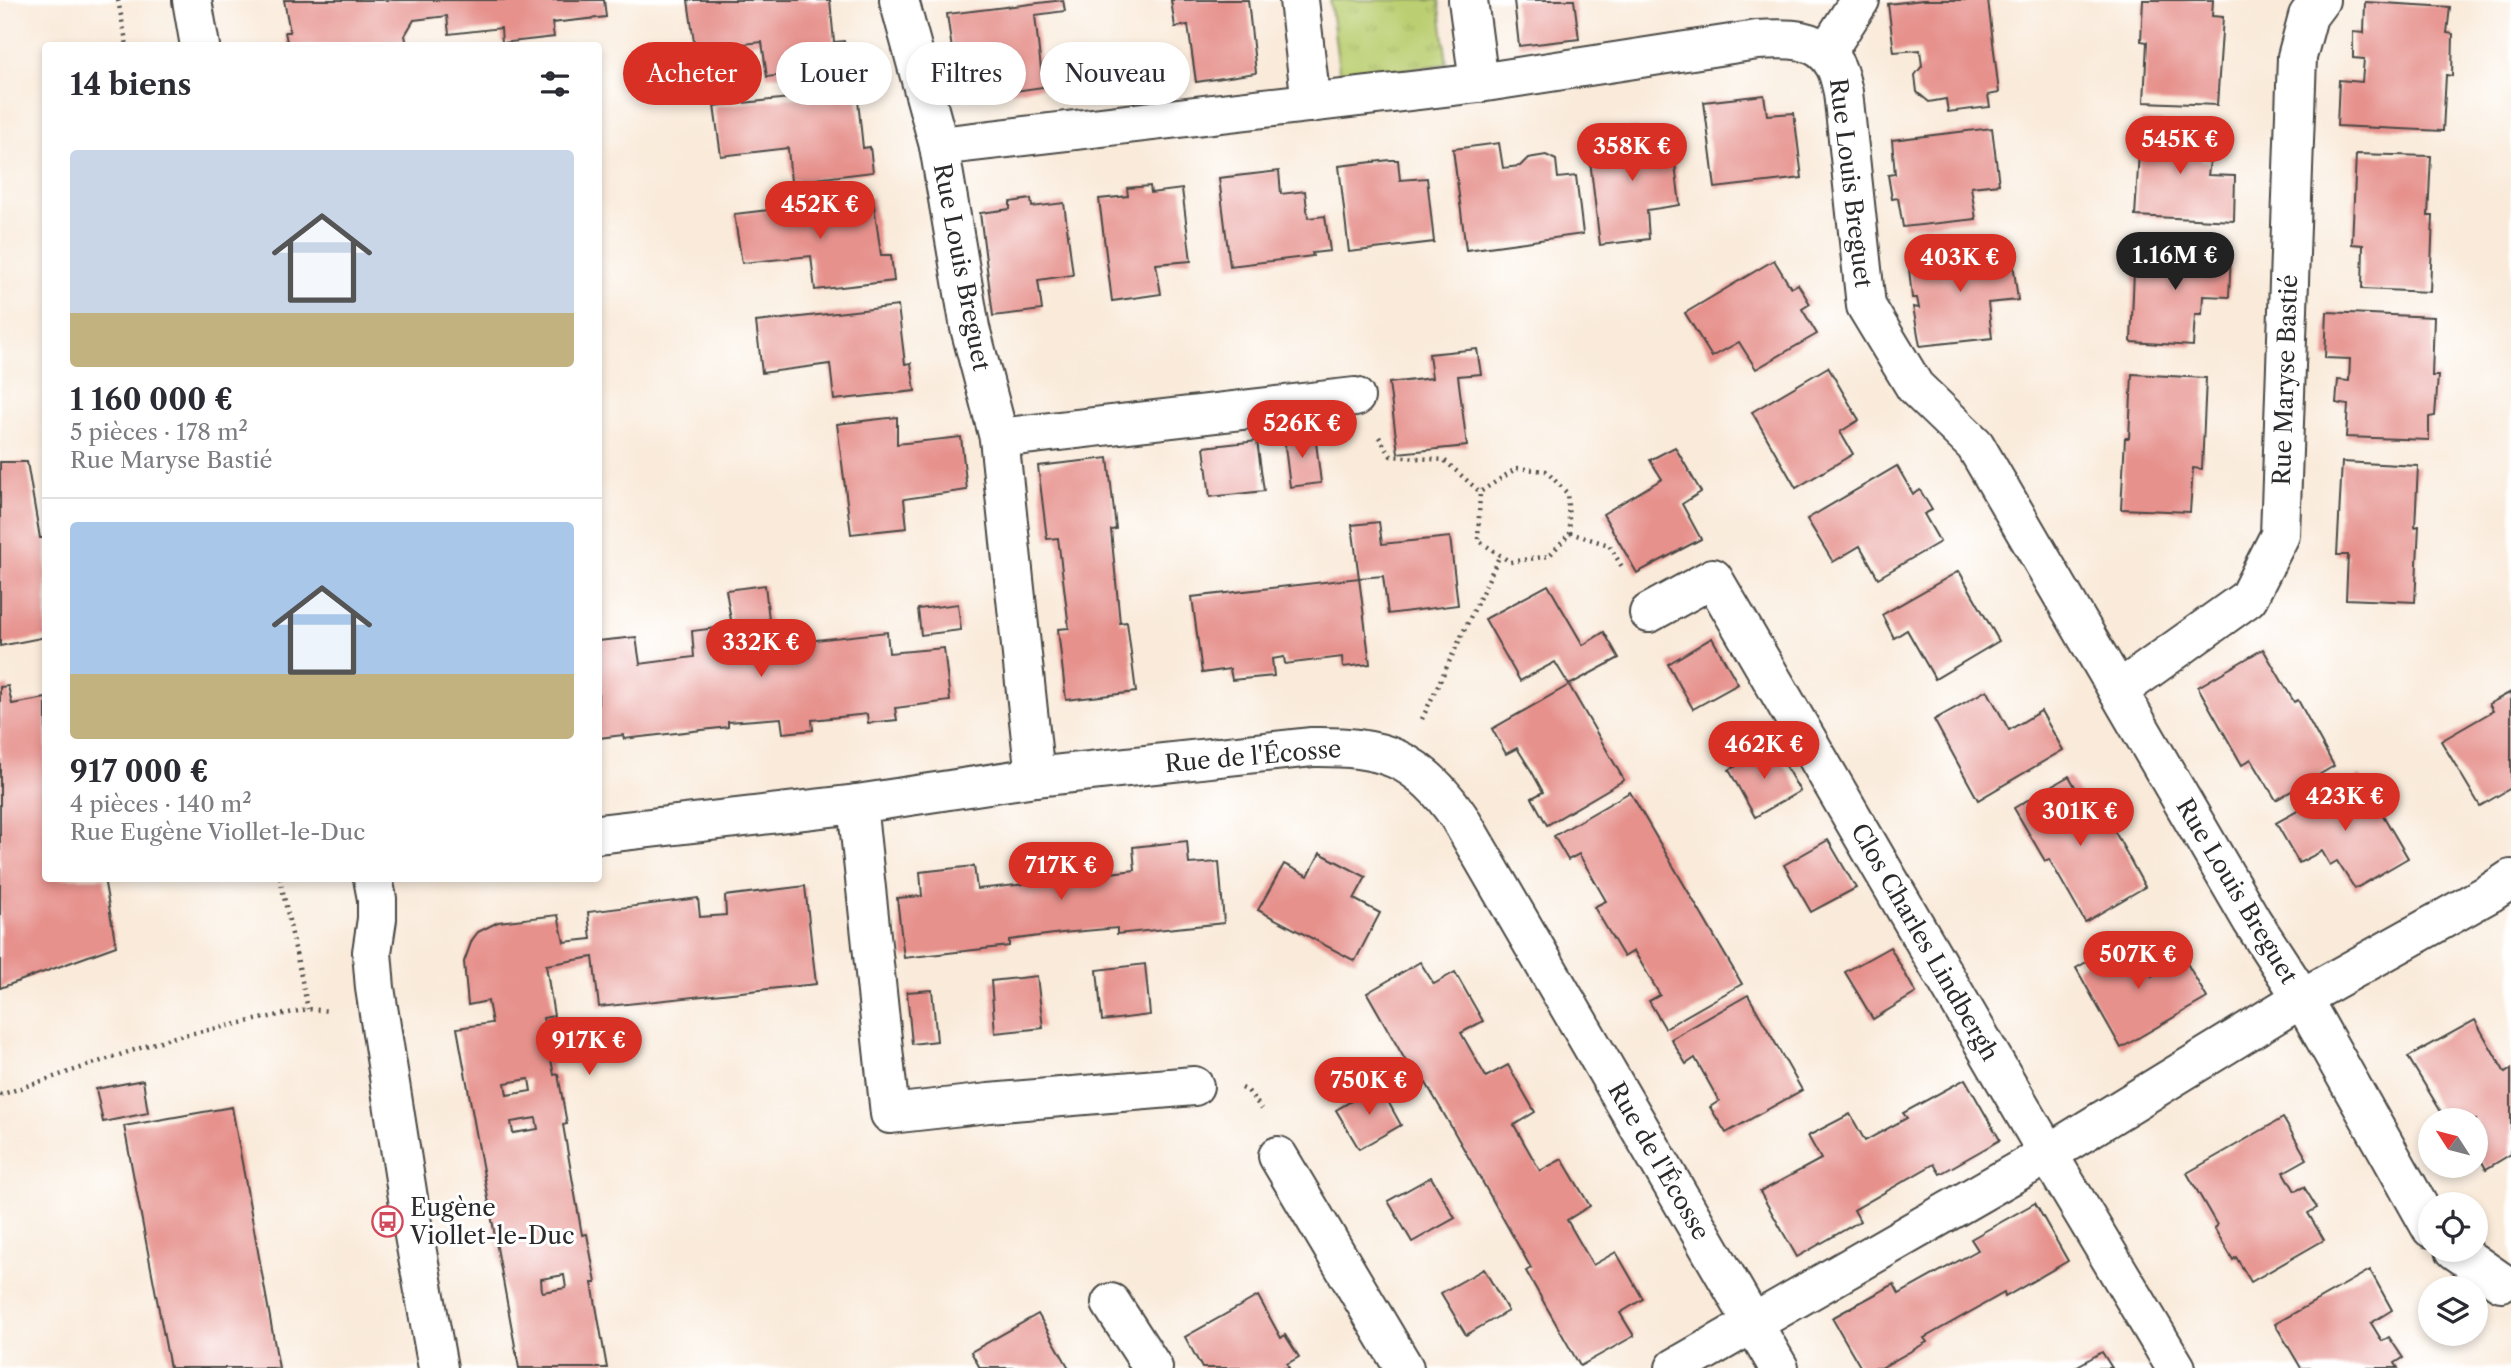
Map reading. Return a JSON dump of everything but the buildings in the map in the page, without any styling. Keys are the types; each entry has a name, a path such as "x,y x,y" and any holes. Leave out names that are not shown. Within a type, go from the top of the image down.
{"street":[{"path":"192,0 199,42"},
{"path":"899,0 939,146"},
{"path":"1299,0 1311,103"},
{"path":"1468,0 1479,83"},
{"path":"1826,53 1860,0"},
{"name":"Rue Maryse Bastié","path":"2118,691 2248,598 2280,535 2297,57 2308,16 2320,0"},
{"name":"Rue Louis Breguet","path":"1035,777 999,438 970,328 939,146 1479,83 1757,40 1788,38 1814,44 1826,53 1836,66 1843,92 1866,306 1915,387 1975,445 2252,921 2302,998 2048,1154 1675,1368"},
{"path":"999,438 1354,397"},
{"name":"Clos Charles Lindbergh","path":"1649,613 1713,578 2048,1154 2176,1368"},
{"name":"Rue de l'Écosse","path":"602,834 857,804 1035,777 1312,747 1350,746 1383,753 1415,769 1441,791 1459,817 1779,1368"},
{"path":"857,804 890,1114 1194,1086"},
{"path":"2418,1205 2302,998 2511,879"},
{"path":"374,882 377,899 372,952 375,988 438,1368"},
{"path":"1278,1156 1404,1368"},
{"path":"2472,1262 2501,1282"},
{"path":"1111,1303 1153,1368"}],"path":[{"path":"118,0 126,42"},
{"path":"1354,397 1391,456 1444,460 1480,492"},
{"path":"1517,468 1546,471 1567,493 1570,533 1549,556 1510,562 1478,540 1480,492 1517,468"},
{"path":"1570,533 1609,545 1649,613"},
{"path":"1402,762 1500,555"},
{"path":"0,1095 170,1038 307,1009 281,882"},
{"path":"1194,1086 1225,1080 1248,1091 1270,1122 1278,1139 1278,1156"}],"green space":[{"path":"1330,0 1439,0 1447,64 1340,78"}],"place":[{"name":"Eugène Viollet-le-Duc","path":"387,1221"}]}
